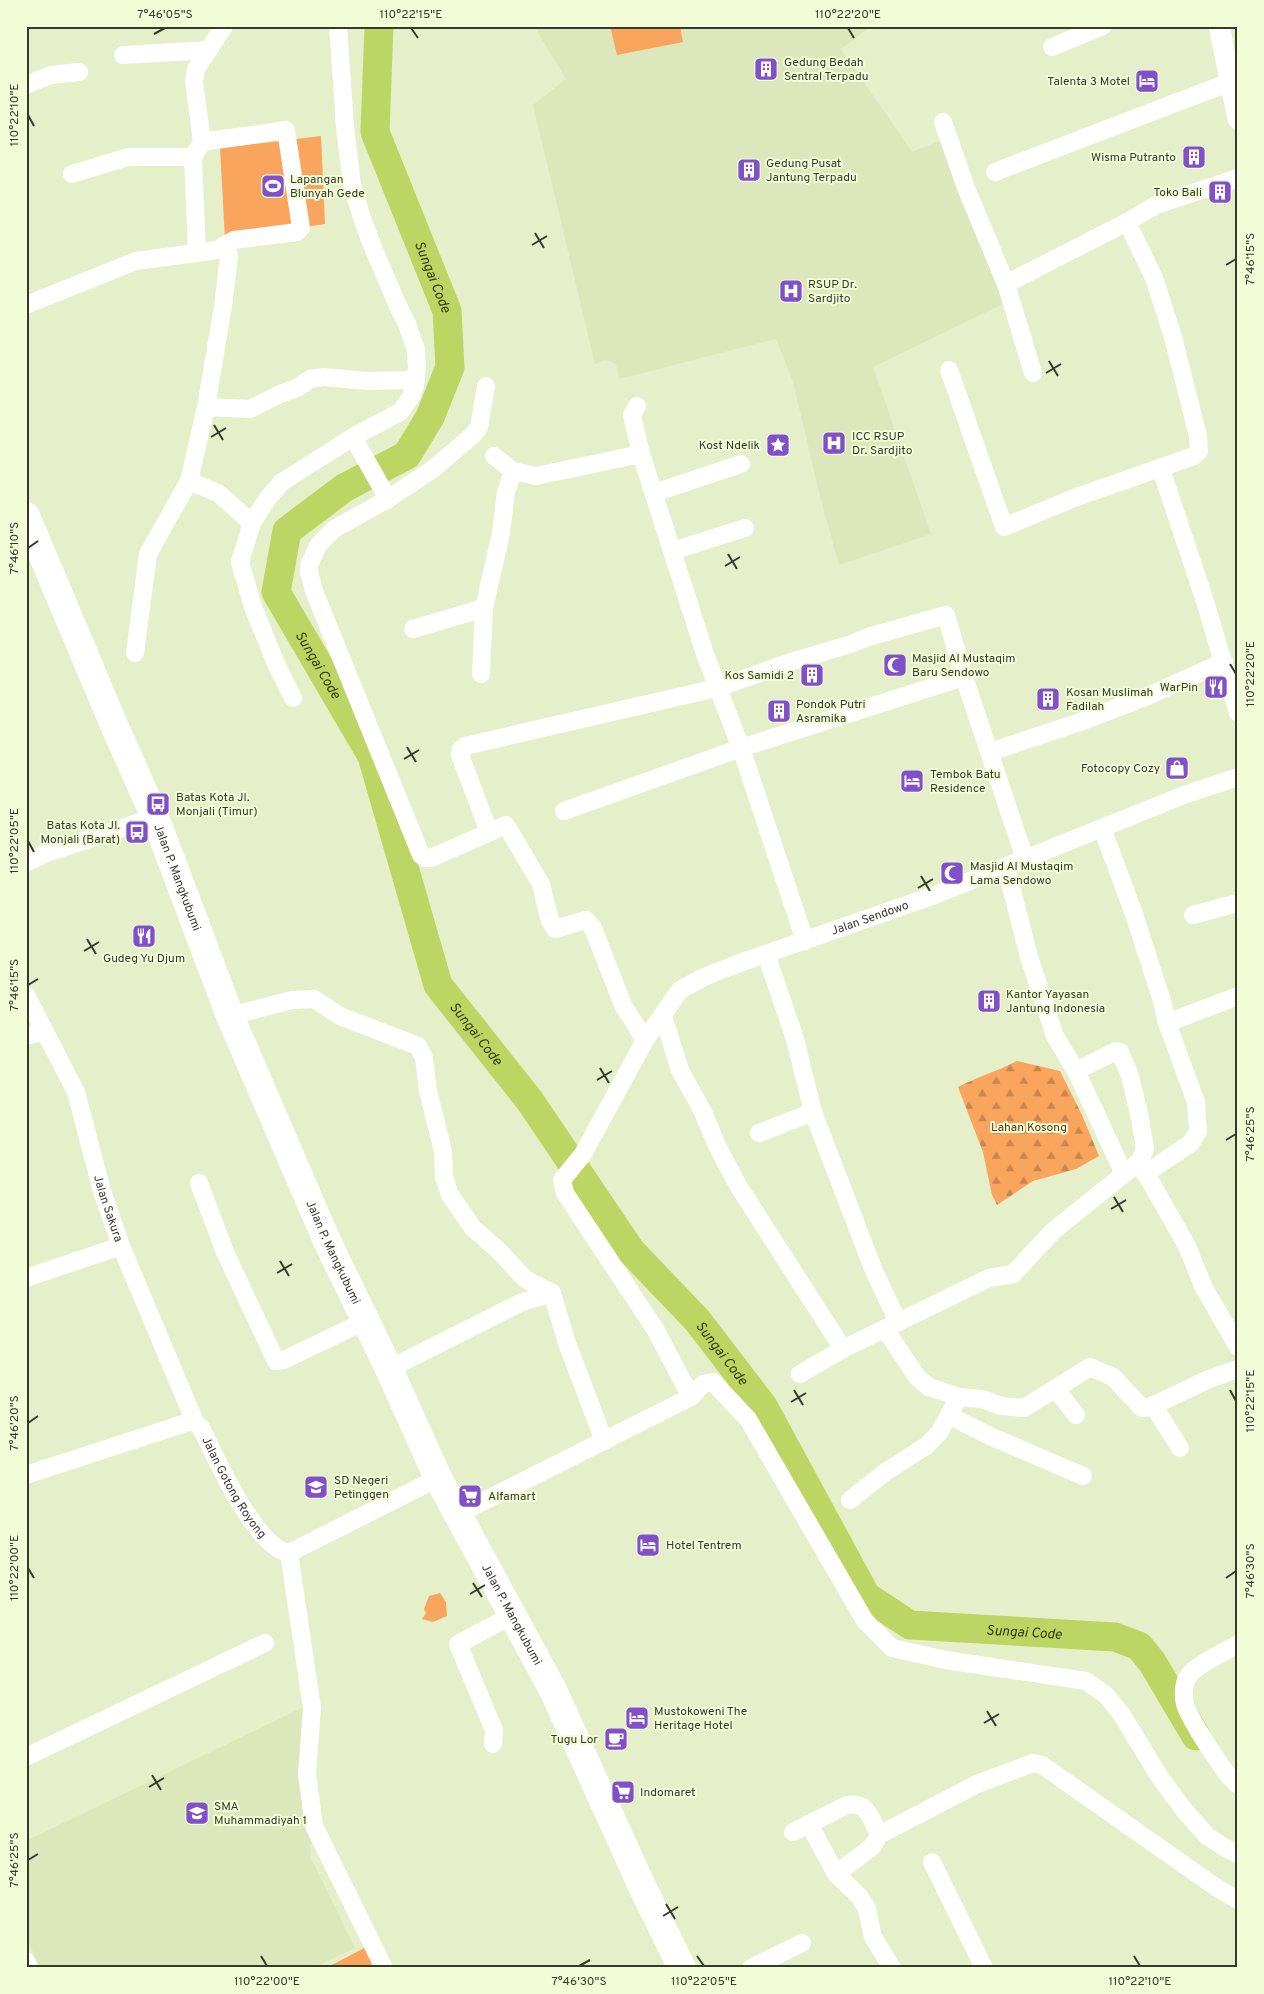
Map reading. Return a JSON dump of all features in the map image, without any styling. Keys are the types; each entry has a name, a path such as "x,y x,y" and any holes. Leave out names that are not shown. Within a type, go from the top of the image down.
{"main road":[{"name":"Jalan P. Mangkubumi","path":"29,528 155,817 230,1016 327,1241 364,1321 389,1369 438,1478 553,1690 640,1882 682,1968"}],"street":[{"path":"197,253 198,149 194,82 196,69 224,26"},
{"path":"293,698 277,666 253,607 240,562 252,523 267,498 282,482 356,442 400,412 411,397 416,380 416,350 408,324 398,306 362,221 352,185 345,128 338,26"},
{"path":"1052,47 1103,26"},
{"path":"1226,34 1235,76 1238,119"},
{"path":"123,55 210,50"},
{"path":"26,85 51,75 79,72"},
{"path":"995,172 1235,76"},
{"path":"942,122 966,188 1006,284 1033,373"},
{"path":"26,305 136,261 219,249 234,240 297,232 301,228 286,130 198,149 128,157 72,174"},
{"path":"1006,284 1127,222 1156,205 1238,178"},
{"path":"949,370 1004,527 1074,498 1194,456 1199,451 1200,444 1175,346 1154,278 1127,222"},
{"path":"135,653 148,554 189,481 206,407 223,306 229,256 227,244"},
{"path":"206,407 250,409 297,388 310,379 324,377 367,381 416,380"},
{"path":"486,386 479,427 473,435 433,469 386,494 334,529 319,544 309,565 309,572 314,591 421,855 425,858 431,858 506,825 541,884 550,921 555,930 586,920 593,928 623,1005 645,1040"},
{"path":"637,406 632,415 641,454 717,688 741,748 805,941"},
{"path":"356,442 386,494"},
{"path":"494,456 513,471 536,476 641,454"},
{"path":"654,493 741,464"},
{"path":"1161,469 1206,601 1238,713"},
{"path":"481,674 484,608 502,533 506,492 513,471"},
{"path":"189,481 218,493 252,523"},
{"path":"672,551 745,528"},
{"path":"413,629 484,608"},
{"path":"490,832 460,755 461,749 465,746 717,688 868,637 946,615 964,677 1025,859"},
{"path":"990,752 1080,722 1150,695 1224,662"},
{"path":"564,811 741,748 964,677"},
{"name":"Jalan Sendowo","path":"691,1397 656,1329 565,1193 562,1180 583,1154 645,1040 680,990 704,977 935,895 1184,795 1238,777"},
{"path":"26,863 44,854 155,817"},
{"path":"800,1374 843,1349 989,1278 1013,1274 1053,1231 1124,1174 1142,1168 1192,1143 1198,1132 1196,1102 1166,1023 1162,1002 1147,953 1102,828"},
{"path":"1006,867 1029,957 1054,1036 1076,1071 1124,1174"},
{"path":"1193,915 1238,903"},
{"path":"766,954 795,1040 814,1112 874,1271 891,1326 917,1377 928,1387 959,1397 982,1399 1001,1406 1024,1408 1090,1367 1113,1377 1142,1408 1153,1405 1209,1379 1238,1369"},
{"name":"Jalan Sakura","path":"26,995 76,1092 102,1191 120,1246 161,1337 195,1422"},
{"path":"1166,1023 1238,996"},
{"path":"230,1016 292,1000 314,999 340,1016 418,1046 424,1058 428,1090 443,1151 444,1177 450,1195 473,1228 499,1251 525,1279 552,1293 604,1441"},
{"path":"663,1016 680,1070 703,1112 721,1154 739,1187 843,1349"},
{"path":"1076,1071 1116,1052 1120,1052 1130,1076 1140,1118 1144,1149 1142,1168 1187,1246 1204,1286 1238,1346"},
{"path":"759,1133 814,1112"},
{"path":"199,1183 225,1252 276,1361 284,1360 364,1321"},
{"path":"26,1278 120,1246"},
{"path":"389,1369 520,1303 552,1293"},
{"path":"458,1514 691,1397 704,1384 714,1382 748,1419 864,1621 892,1648 946,1660 1086,1681 1097,1687 1122,1715 1160,1776 1184,1810 1207,1836 1238,1854"},
{"path":"1056,1389 1076,1415"},
{"path":"850,1500 884,1473 926,1446 939,1433 959,1397"},
{"path":"1153,1405 1180,1448"},
{"path":"950,1416 992,1437 1083,1476"},
{"name":"Jalan Gotong Royong","path":"26,1475 189,1422 195,1422 201,1428 234,1492 258,1530 280,1550 289,1553"},
{"path":"384,1968 314,1826 307,1774 312,1708 289,1553 438,1478"},
{"path":"493,1744 494,1730 458,1644 513,1615"},
{"path":"26,1757 265,1643"},
{"path":"1238,1644 1199,1667 1188,1676 1183,1694 1186,1706 1217,1761 1238,1785"},
{"path":"836,1874 872,1846 879,1835 977,1784 1033,1763 1042,1765 1209,1882 1238,1900"},
{"path":"879,1835 865,1808 855,1803 846,1804 801,1828 836,1874 859,1896 868,1910 873,1936 892,1968"},
{"path":"932,1862 984,1968"},
{"path":"751,1968 802,1943"},
{"path":"26,1961 29,1968"}],"shaded area":[{"name":"RSUP Dr. Sardjito","path":"534,26 872,26 841,49 912,152 940,141 1003,279 1005,303 873,367 931,534 839,565 820,496 793,382 776,339 619,379 616,364 606,360 595,364 533,105 566,79"},
{"name":"SMA Muhammadiyah 1","path":"306,1706 311,1858 355,1948 313,1968 40,1968 26,1936 26,1841"}],"green space":[{"path":"610,26 680,26 683,42 617,55"},
{"name":"Lapangan Blunyah Gede","path":"321,136 325,224 225,239 220,148"},
{"name":"Lahan Kosong","path":"1017,1061 1060,1071 1082,1115 1099,1156 1076,1169 1033,1181 997,1205 992,1195 983,1152 958,1087"},
{"path":"440,1593 446,1602 447,1616 433,1622 422,1619 426,1613 424,1609 429,1596"},
{"path":"368,1946 380,1968 326,1968"}],"waterway":[{"name":"Sungai Code","path":"379,26 375,132 447,311 450,367 430,417 407,455 344,488 287,531 276,592 372,756 438,985 530,1101 631,1251 697,1320 763,1406 866,1596 910,1625 1115,1637 1139,1646 1152,1662 1196,1736"}],"place":[{"name":"Gedung Bedah Sentral Terpadu","path":"766,69"},
{"name":"Talenta 3 Motel","path":"1147,81"},
{"name":"Wisma Putranto","path":"1194,157"},
{"name":"Gedung Pusat Jantung Terpadu","path":"749,170"},
{"name":"Lapangan Blunyah Gede","path":"273,186"},
{"name":"Toko Bali","path":"1220,192"},
{"name":"RSUP Dr. Sardjito","path":"791,291"},
{"name":"ICC RSUP Dr. Sardjito","path":"834,443"},
{"name":"Kost Ndelik","path":"778,445"},
{"name":"Masjid Al Mustaqim Baru Sendowo","path":"895,665"},
{"name":"Kos Samidi 2","path":"812,675"},
{"name":"WarPin","path":"1216,687"},
{"name":"Kosan Muslimah Fadilah","path":"1048,699"},
{"name":"Pondok Putri Asramika","path":"779,711"},
{"name":"Fotocopy Cozy","path":"1177,768"},
{"name":"Tembok Batu Residence","path":"912,781"},
{"name":"Batas Kota Jl. Monjali (Timur)","path":"158,804"},
{"name":"Batas Kota Jl. Monjali (Barat)","path":"137,832"},
{"name":"Masjid Al Mustaqim Lama Sendowo","path":"952,873"},
{"name":"Gudeg Yu Djum","path":"144,936"},
{"name":"Kantor Yayasan Jantung Indonesia","path":"989,1001"},
{"name":"SD Negeri Petinggen","path":"316,1487"},
{"name":"Alfamart","path":"470,1496"},
{"name":"Hotel Tentrem","path":"648,1545"},
{"name":"Mustokoweni The Heritage Hotel","path":"637,1718"},
{"name":"Tugu Lor","path":"616,1739"},
{"name":"Indomaret","path":"623,1792"},
{"name":"SMA Muhammadiyah 1","path":"197,1813"}]}
